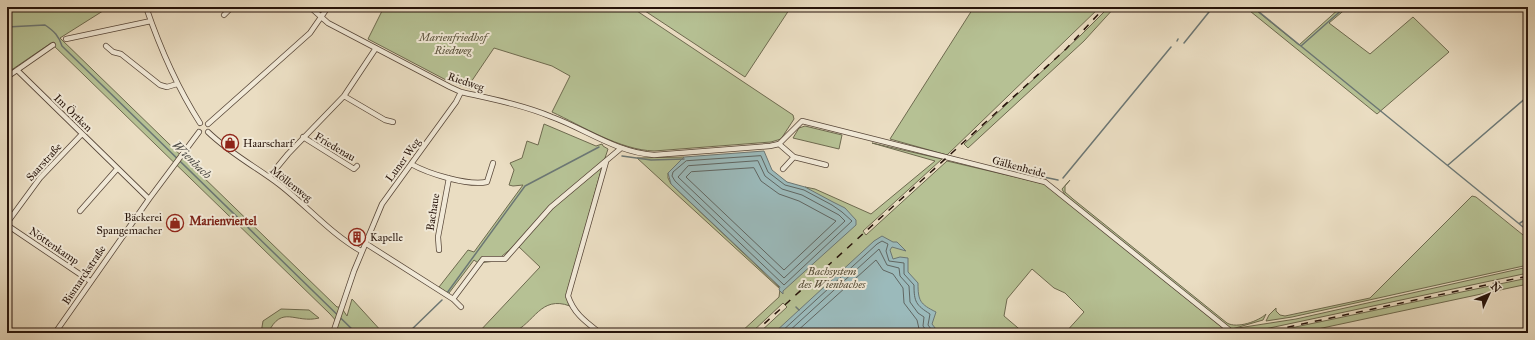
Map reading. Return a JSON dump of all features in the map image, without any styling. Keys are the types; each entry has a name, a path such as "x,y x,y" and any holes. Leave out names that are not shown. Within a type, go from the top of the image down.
{"street":[{"path":"146,7 160,49 177,84 200,123 198,127 200,132 204,134 208,132 210,128 208,124"},
{"path":"224,15 232,7"},
{"name":"Riedweg","path":"310,7 322,18 461,92 532,109 554,117 620,149 639,154 654,155 779,144"},
{"path":"208,124 299,43 322,18 328,7"},
{"path":"66,39 151,21"},
{"path":"7,77 53,45"},
{"path":"106,46 113,52 121,54 160,85 167,87 177,84"},
{"name":"Friedenau","path":"269,177 303,137 344,96 376,48"},
{"name":"Im Örtken","path":"17,70 149,199"},
{"name":"Luner Weg","path":"333,333 361,252 382,204 456,102 461,92"},
{"path":"344,96 385,120 393,122"},
{"name":"Gälkenheide","path":"779,144 802,121 1046,182 1233,333"},
{"path":"200,123 204,122 208,124"},
{"name":"Bismarckstraße","path":"55,333 90,281 181,154 200,132"},
{"name":"Möllenweg","path":"208,132 232,154 269,177 344,240 361,252"},
{"name":"Saarstraße","path":"7,224 40,178 82,134"},
{"name":"Friedenau","path":"303,137 354,169 357,166"},
{"path":"779,144 794,157 826,165"},
{"path":"611,155 612,145"},
{"path":"453,299 483,259 505,259 551,207 620,149"},
{"path":"782,169 794,157"},
{"path":"600,333 580,317 572,307 568,296 606,162"},
{"path":"411,164 448,178 479,184 487,182 493,163"},
{"path":"80,211 117,169"},
{"name":"Bachaue","path":"439,250 438,237 448,178"},
{"name":"Nöttenkamp","path":"7,224 90,281"},
{"path":"365,243 453,299 461,307"}],"green space":[{"path":"7,7 123,7 110,11 106,9 60,38 337,307 341,307 347,316 352,299 383,333 335,333 338,323 330,314 51,43 7,73"},
{"name":"Marienfriedhof Riedweg","path":"384,7 631,7 793,115 794,119 781,139 771,142 654,151 641,150 615,142 552,112 570,76 552,66 494,48 471,82 471,89 446,80 368,39"},
{"path":"639,7 791,7 745,77"},
{"path":"974,7 1100,7 947,155 890,139"},
{"path":"1109,7 1115,7 1084,41 968,148 964,144 1080,36"},
{"path":"1245,7 1252,7 1299,45 1341,7 1348,7 1329,23 1370,54 1413,17 1449,52 1377,114"},
{"path":"544,124 596,146 602,144 608,149 604,161 550,206 513,247 496,261 478,263 474,260 446,297 444,295 446,292 439,287 468,250 474,252 523,185 509,185 514,170 510,163 522,158 527,141 538,145"},
{"path":"805,126 842,135 839,149 793,138 799,128"},
{"name":"Bachsystem des Wienbaches","path":"872,143 942,159 863,231 866,235 947,161 1045,184 1227,333 1065,333 1084,312 1065,293 1054,288 1032,269 1007,299 1004,316 1024,333 759,333 787,307 783,303 751,333 740,333 779,297 780,289 637,158 684,157 668,173 668,178 671,184 779,287 769,171 793,186 810,190 805,187 815,189 871,214 935,161"},
{"path":"602,167 567,296 570,306 552,304 545,307 520,329 509,334 478,333 540,267 518,246 552,208"},
{"path":"1070,180 1065,186 1065,192 1227,323 1231,325 1242,325 1263,317 1266,314 1263,320 1232,329 1229,328 1065,195 1062,189"},
{"path":"1472,196 1476,197 1528,239 1528,265 1292,317 1266,321 1269,315 1276,308 1276,311 1280,315 1285,316 1370,298"},
{"path":"1528,267 1528,273 1246,333 1239,333 1238,330 1238,328 1296,319"},
{"path":"1528,278 1528,284 1299,333 1267,333"},
{"path":"281,309 309,310 319,318 303,319 284,317 278,319 273,324 268,333 261,333 263,321"}],"water":[{"path":"764,151 772,170 787,182 805,187 845,208 856,220 856,225 783,291 783,294 779,290 780,287 671,184 668,173 684,157"},
{"path":"882,236 893,242 897,242 906,251 892,247 890,250 893,259 900,257 908,258 908,272 918,283 919,298 923,304 936,312 932,324 939,333 774,333 874,241"}],"waterway":[{"path":"7,17 16,7"},
{"path":"1184,43 1213,7"},
{"path":"1253,7 1528,231"},
{"path":"1301,46 1345,7"},
{"name":"Wienbach","path":"7,27 45,25 51,29 58,37 62,46 356,333"},
{"path":"1063,178 1171,47"},
{"path":"1448,165 1528,96"},
{"path":"447,293 525,186 599,147"},
{"path":"622,156 651,160 684,159"},
{"path":"1010,170 1058,180"},
{"path":"1520,223 1528,218"},
{"path":"408,333 442,300"},
{"path":"796,307 799,310"}],"railway":[{"path":"754,333 1066,49 1105,7"},
{"path":"1260,333 1528,276"}],"place":[{"name":"Haarscharf","path":"230,143"},
{"name":"Bäckerei Spangemacher","path":"175,223"},
{"name":"Kapelle","path":"357,237"}],"district":[{"name":"Marienviertel","path":"223,221"}]}
